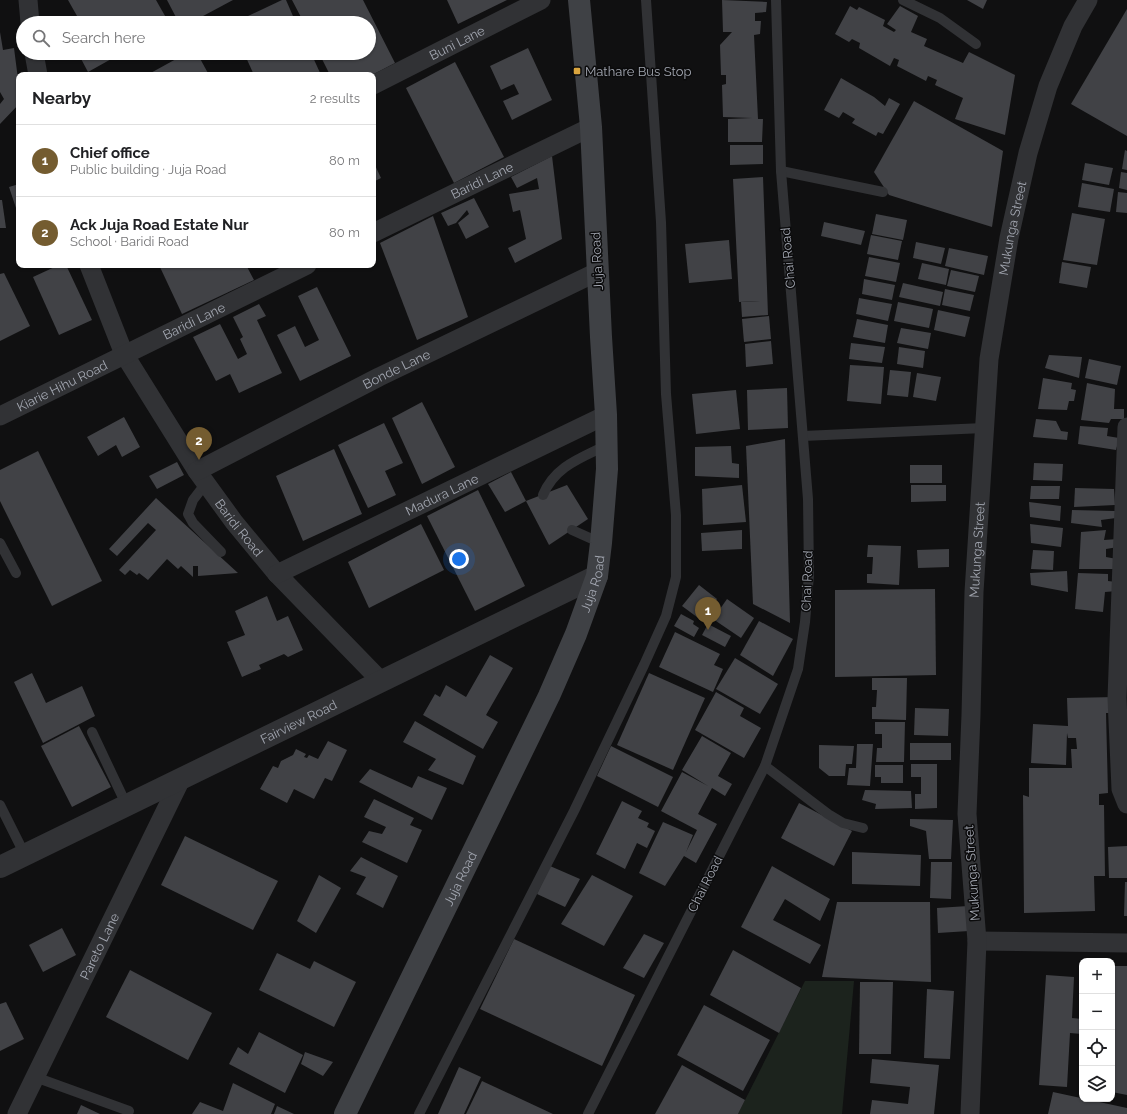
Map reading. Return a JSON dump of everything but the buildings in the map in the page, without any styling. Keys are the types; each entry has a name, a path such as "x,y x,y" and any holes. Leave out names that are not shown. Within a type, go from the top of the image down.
{"main road":[{"name":"Juja Road","path":"344,1114 549,696 576,634 597,576 602,543 607,444 597,272 591,127 579,0"}],"street":[{"path":"28,0 29,16"},
{"name":"Buni Lane","path":"376,83 540,0"},
{"name":"Mukunga Street","path":"970,1114 977,941 967,814 974,592 990,352 1009,238 1028,153 1048,86 1073,26 1088,0"},
{"path":"35,60 37,72"},
{"name":"Baridi Lane","path":"376,232 591,127"},
{"name":"Baridi Road","path":"89,268 124,354 202,477 234,522 277,574 381,680"},
{"name":"Baridi Lane","path":"124,354 301,268"},
{"name":"Bonde Lane","path":"202,477 379,377 597,272"},
{"name":"Kiarie Hihu Road","path":"0,416 124,354"},
{"name":"Madura Lane","path":"277,574 606,415"},
{"path":"1127,427 1117,698 1121,789 1127,804"},
{"name":"Fairview Road","path":"0,867 597,576"},
{"name":"Pareto Lane","path":"17,1114 182,779"},
{"path":"977,941 1127,943"}],"lane":[{"path":"418,1114 574,811 666,616 676,577 676,515 666,394 660,222 646,0"},
{"name":"Chai Road","path":"588,1114 765,766 798,669 806,622 809,575 808,499 781,171 776,0"},
{"path":"904,0 940,18 976,44"},
{"path":"781,171 883,192"},
{"path":"803,436 984,428"},
{"path":"543,494 548,482 564,467 607,444"},
{"path":"202,477 188,514 193,524 221,552"},
{"path":"572,530 602,543"},
{"path":"0,542 16,573"},
{"path":"92,732 127,806"},
{"path":"765,766 828,814 843,823 863,828"},
{"path":"0,805 25,855"},
{"path":"35,1077 129,1111"}],"shaded area":[{"path":"805,981 854,981 842,1114 738,1114"}],"place":[{"name":"Mathare Bus Stop","path":"577,71"},
{"name":"Ack Juja Road Estate Nur","path":"199,460"},
{"name":"Chief office","path":"708,630"}]}
